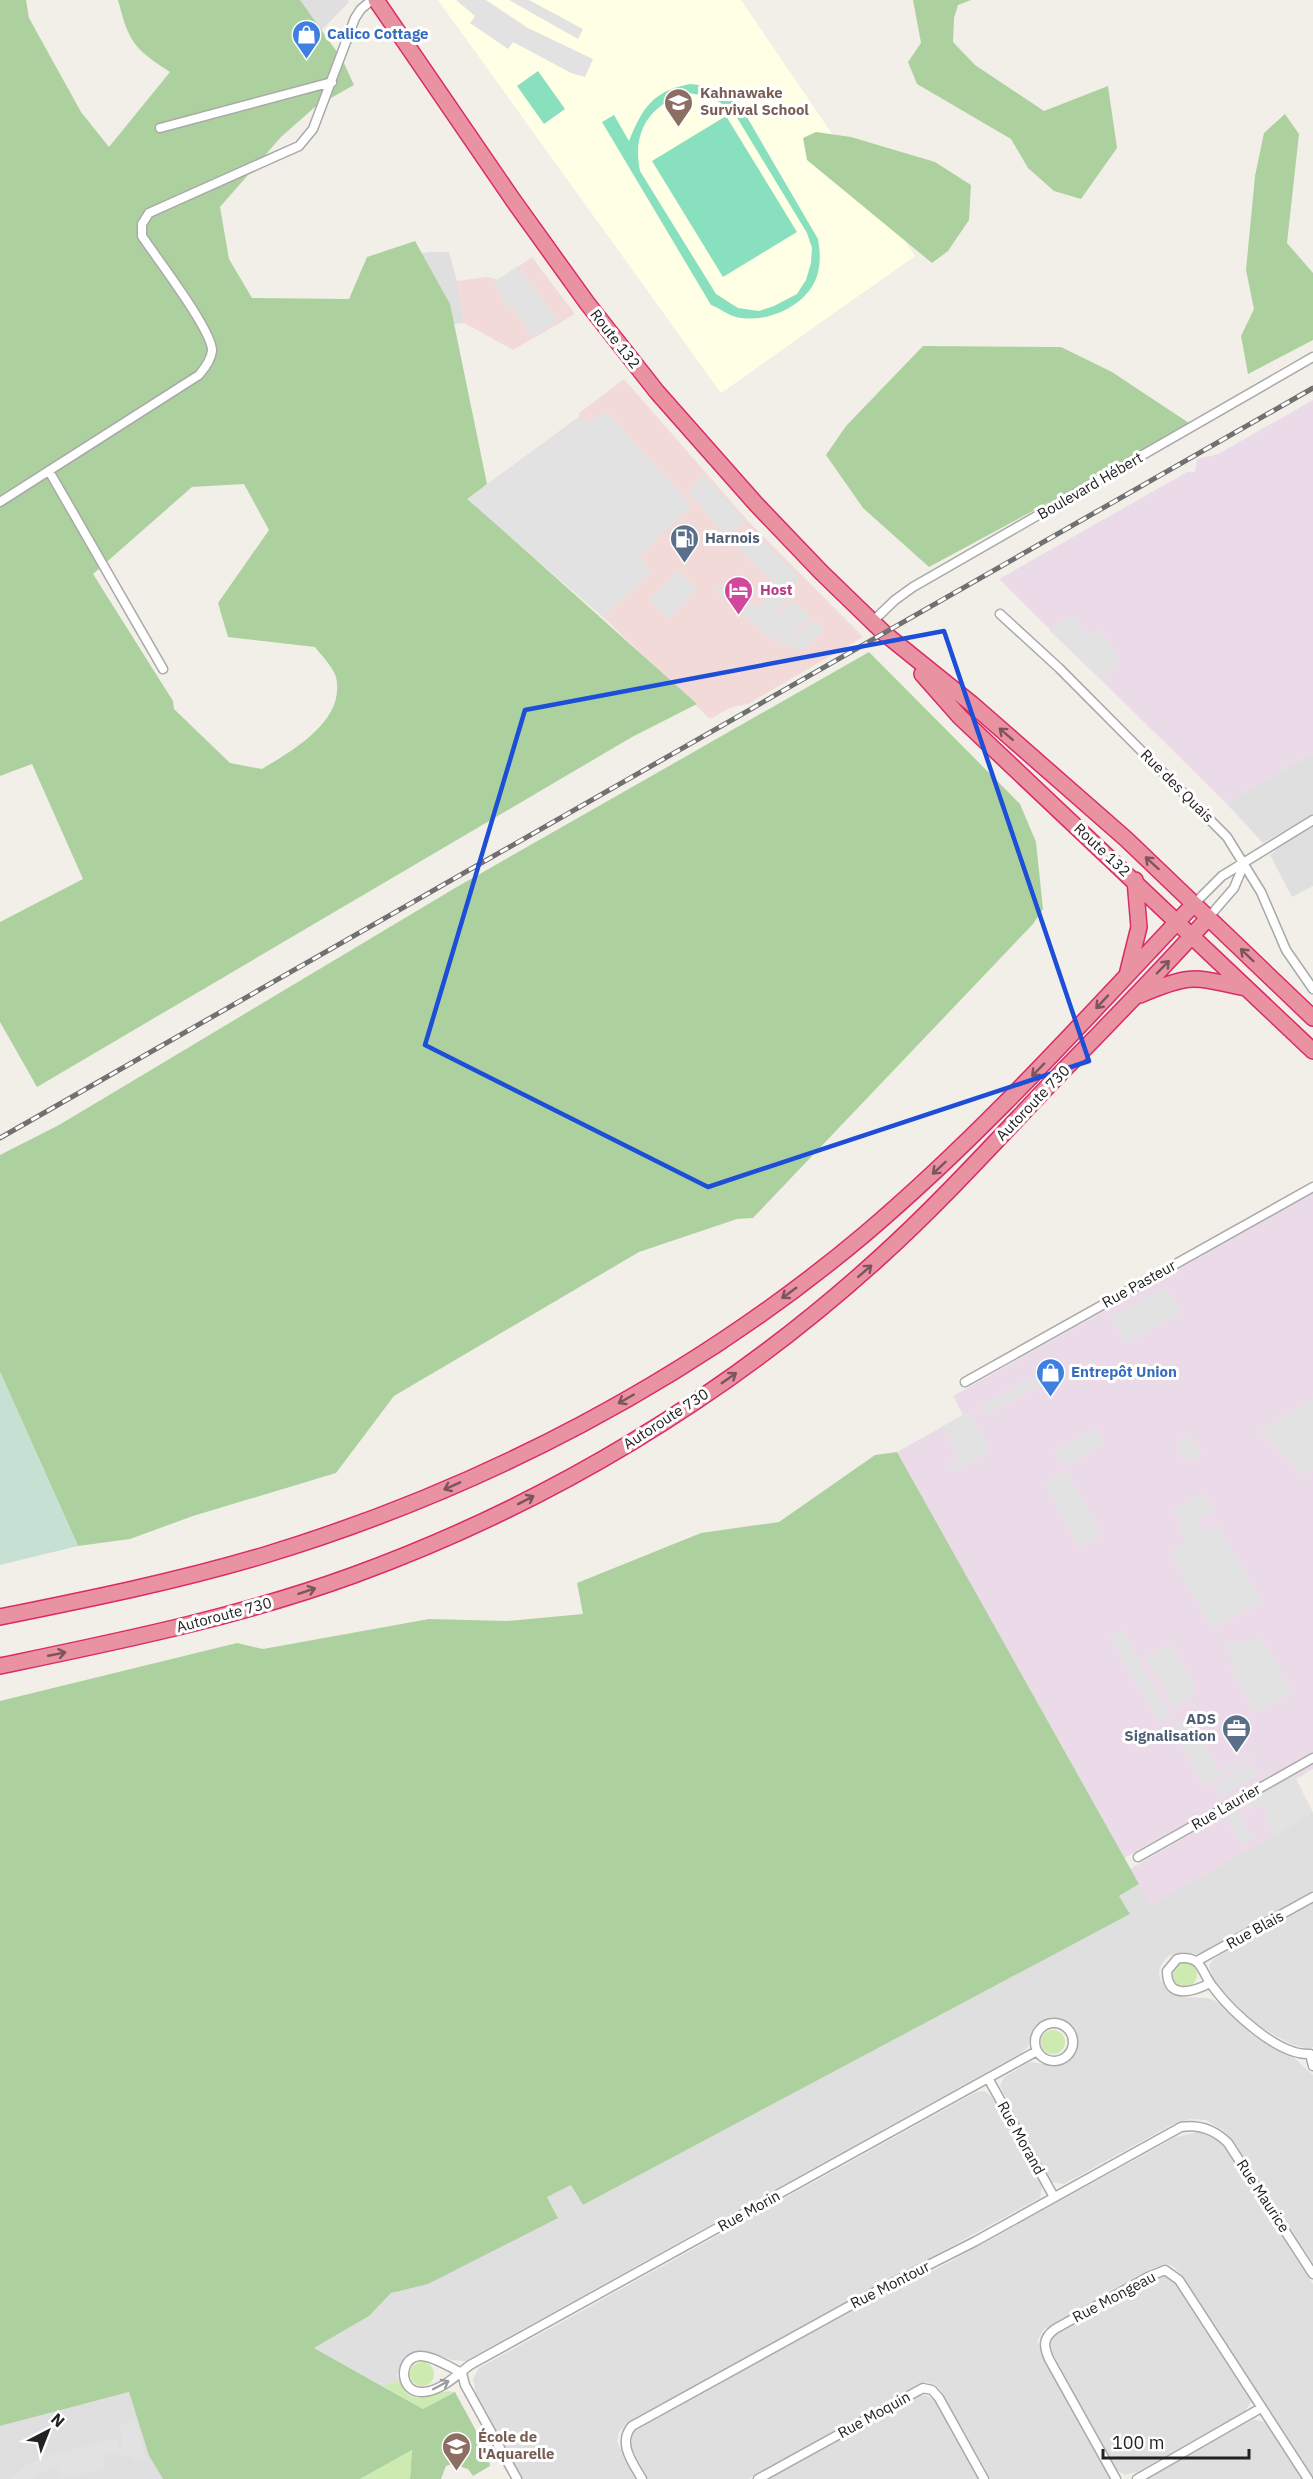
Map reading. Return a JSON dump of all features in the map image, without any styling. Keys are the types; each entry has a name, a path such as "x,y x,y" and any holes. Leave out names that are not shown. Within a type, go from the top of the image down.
{"highway":[{"name":"Route 132","path":"376,0 555,260 634,363 750,498 872,622 972,704 1126,839 1313,1018"},
{"name":"Route 132","path":"896,644 960,717 1135,880 1313,1051"},
{"path":"1127,976 1139,927 1135,880"},
{"name":"Autoroute 730","path":"0,1617 202,1573 340,1530 444,1490 540,1445 599,1414 734,1332 849,1247 974,1135 1194,904"},
{"name":"Autoroute 730","path":"0,1666 190,1626 256,1608 329,1584 471,1527 611,1454 678,1413 754,1360 863,1273 948,1191 1208,918"},
{"path":"1134,997 1174,980 1190,977 1205,978 1246,988"}],"street":[{"path":"0,502 199,375 207,366 212,350 204,327 142,236 142,224 149,213 299,146 313,129 355,18 361,9 372,0"},
{"path":"160,128 332,82"},
{"name":"Boulevard Hébert","path":"872,622 913,587 1313,357"},
{"path":"49,471 163,669"},
{"name":"Rue des Quais","path":"1000,614 1059,668 1227,837 1261,892 1286,950 1313,988"},
{"path":"1194,904 1222,876 1313,820"},
{"path":"1208,918 1234,888 1244,863"},
{"name":"Rue Pasteur","path":"965,1382 1313,1187"},
{"name":"Rue Laurier","path":"1138,1857 1313,1758"},
{"name":"Rue Blais","path":"1197,1961 1313,1897"},
{"path":"1210,1983 1189,1992 1176,1990 1168,1981 1168,1966 1177,1959 1187,1958 1197,1961 1210,1983 1258,2032 1295,2052 1312,2054 1313,2066"},
{"path":"1056,2023 1067,2028 1071,2033 1073,2046 1066,2057 1053,2061 1041,2056 1037,2051 1036,2034 1045,2025 1056,2023"},
{"name":"Rue Morin","path":"462,2373 422,2356 408,2362 404,2372 408,2386 420,2392 436,2388 462,2373 470,2365 1037,2051"},
{"name":"Rue Morand","path":"988,2078 1054,2197"},
{"name":"Rue Montour","path":"642,2479 626,2446 627,2432 632,2426 873,2293 948,2256 1175,2130 1189,2126 1203,2127"},
{"name":"Rue Maurice","path":"1203,2127 1218,2134 1228,2143 1313,2274"},
{"name":"Rue Mongeau","path":"1116,2479 1049,2359 1044,2341 1055,2329 1159,2272 1170,2272 1179,2280 1308,2479"},
{"path":"462,2373 465,2385 517,2479"},
{"name":"Rue Moquin","path":"758,2479 922,2388 932,2390 939,2398 984,2479"},
{"path":"1137,2479 1262,2408"}],"highlighted area":[{"path":"944,631 1089,1061 708,1187 425,1045 525,710"}],"shaded area":[{"path":"282,0 348,0 349,2 309,43"},
{"name":"Kahnawake Survival School","path":"438,0 741,0 915,256 721,393"},
{"path":"456,0 486,0 528,28 593,59 585,77 571,73 513,42 508,49 470,23 475,16"},
{"path":"509,0 529,0 583,29 578,39"},
{"path":"449,252 457,281 464,323 410,329 409,255"},
{"path":"532,257 575,314 513,350 464,323 457,281 487,277 499,280"},
{"path":"518,266 557,320 532,338 513,306 508,308 493,283"},
{"path":"624,379 749,522 863,637 748,704 732,707 710,719 603,617 467,499 580,416 578,414"},
{"path":"1313,400 1313,753 1226,803 999,579 1187,472 1195,472 1197,459 1218,454"},
{"path":"607,412 692,506 639,556 652,572 603,617 467,499 580,416 585,422"},
{"path":"704,475 746,521 727,537 688,491"},
{"path":"755,532 800,578 791,589 794,593 772,618 774,619 793,600 811,617 793,636 795,638 814,620 825,629 806,649 792,649 782,641 777,646 774,644 779,638 776,635 771,641 758,629 763,623 760,621 755,626 715,590 726,580 757,608 778,587 738,548"},
{"path":"677,571 697,589 669,620 649,601"},
{"path":"1074,616 1085,630 1081,635 1093,634 1100,628 1120,662 1101,680 1049,630 1063,619"},
{"path":"1313,753 1313,815 1263,843 1226,803"},
{"path":"1313,825 1313,886 1292,897 1270,855"},
{"path":"1313,1193 1313,1758 1299,1766 1294,1763 1124,1858 897,1452 963,1415 953,1396"},
{"path":"1166,1287 1181,1313 1126,1344 1111,1317"},
{"path":"1051,1367 1056,1376 985,1416 980,1407"},
{"path":"0,1372 78,1546 0,1565"},
{"path":"1313,1399 1313,1470 1305,1475 1259,1431"},
{"path":"969,1411 990,1452 954,1473 948,1465 960,1457 942,1427"},
{"path":"1096,1429 1105,1444 1073,1463 1060,1462 1054,1452"},
{"path":"1191,1435 1202,1454 1186,1462 1176,1444"},
{"path":"1065,1470 1102,1535 1079,1547 1044,1482"},
{"path":"1201,1494 1216,1509 1198,1519 1204,1532 1218,1525 1262,1602 1212,1629 1170,1552 1187,1542 1179,1529 1182,1527 1173,1510"},
{"path":"1122,1630 1170,1716 1159,1723 1109,1636"},
{"path":"1262,1639 1292,1693 1254,1714 1230,1666 1235,1663 1225,1644"},
{"path":"1171,1643 1197,1691 1175,1708 1145,1657"},
{"path":"1201,1710 1209,1723 1196,1730 1219,1771 1251,1754 1253,1757 1204,1785 1178,1740 1181,1738 1174,1726"},
{"path":"1313,1763 1313,1769 1296,1779 1313,1813 1152,1905 1130,1869 1244,1803 1242,1798 1284,1774 1293,1775"},
{"path":"1249,1765 1261,1774 1228,1791 1224,1796 1211,1786"},
{"path":"1284,1774 1293,1775 1313,1813 1275,1835 1266,1820 1269,1818 1261,1803 1248,1810 1242,1798"},
{"path":"1237,1811 1253,1839 1242,1845 1226,1817"},
{"path":"1313,1813 1313,1891 1200,1955 1183,1952 1168,1956 1160,1967 1159,1974 1161,1981 1172,1994 1208,1998 1218,2002 1251,2034 1292,2056 1313,2075 1313,2263 1232,2139 1223,2130 1206,2120 1191,2119 1173,2124 1064,2184 1052,2182 1000,2086 1004,2077 1030,2062 1057,2066 1074,2055 1077,2047 1076,2033 1068,2022 1054,2018 1035,2026 1028,2047 1021,2053 465,2361 417,2351 401,2363 397,2375 399,2381 383,2386 314,2348 369,2316 391,2293 558,2217 547,2197 571,2184 583,2205 1130,1914 1119,1896 1139,1884 1152,1904"},
{"path":"1313,1903 1313,2047 1308,2049 1291,2044 1253,2023 1213,1978 1209,1965 1214,1959"},
{"path":"984,2091 992,2097 1042,2186 1040,2198 627,2423 619,2432 617,2442 637,2479 522,2479 476,2394 473,2379 479,2368 976,2092"},
{"path":"1198,2132 1211,2135 1227,2150 1313,2284 1313,2478 1182,2275 1173,2266 1166,2264 1154,2268 1044,2329 1037,2341 1110,2479 991,2479 939,2388 925,2382 748,2479 648,2479 631,2446 636,2430 871,2300 944,2265 1176,2137"},
{"path":"1161,2275 1167,2275 1175,2280 1251,2402 1245,2411 1137,2472 1125,2475 1116,2470 1051,2350 1050,2344 1055,2335"},
{"path":"129,2392 149,2456 163,2479 0,2479 0,2426"},
{"path":"924,2394 937,2402 979,2479 766,2479 920,2395"},
{"path":"1254,2419 1264,2422 1269,2427 1302,2479 1147,2479"},
{"path":"136,2421 146,2459 138,2462 132,2457 108,2453 103,2455 106,2468 61,2479 57,2467 38,2473 32,2477 33,2479 11,2479 25,2466 47,2456 117,2438 119,2446 123,2447 119,2425"}],"green space":[{"path":"0,0 26,0 29,18 81,112 109,147 170,72 148,57 134,43 118,0 300,0 342,59 354,85 315,107 281,137 220,207 229,259 252,298 349,299 367,257 415,241 450,304 487,484 468,499 697,704 632,737 37,1087 0,1022 0,922 83,879 32,764 0,776","holes":["244,484 269,530 218,603 228,637 315,647 330,665 336,677 337,693 333,707 314,732 288,753 262,769 230,763 174,709 173,701 93,574 192,487"]},
{"path":"913,0 971,0 958,5 954,18 953,42 975,65 1044,111 1108,86 1117,148 1081,199 1054,191 1028,168 1011,139 917,84 908,62 921,43"},
{"path":"538,71 565,109 544,124 517,86"},
{"path":"690,84 714,89 727,95 738,105 818,239 819,266 812,287 795,304 773,315 760,318 736,317 711,305 602,122 614,115 629,141 639,119 651,102 677,87","holes":["687,93 720,102 736,116 807,233 812,248 806,280 797,294 774,306 759,311 738,308 716,294 640,171 639,144 646,122 662,105 674,98"]},
{"path":"1285,114 1299,134 1287,243 1313,273 1313,340 1248,374 1241,336 1254,309 1246,270 1255,176 1264,133"},
{"path":"726,116 797,232 723,277 652,161"},
{"path":"816,132 851,137 935,162 971,185 969,220 948,251 932,263 807,160 803,138"},
{"path":"923,346 1061,347 1112,372 1192,425 929,567 863,508 826,455 846,426"},
{"path":"869,652 1020,804 1036,842 1043,909 1033,924 753,1218 737,1219 639,1252 394,1396 336,1473 193,1516 130,1539 78,1546 0,1372 0,1155 59,1125 455,888"},
{"path":"897,1452 1139,1884 1119,1896 1130,1914 583,2205 571,2185 547,2197 558,2218 428,2284 391,2293 369,2316 314,2348 423,2409 455,2392 487,2451 490,2466 473,2476 468,2469 452,2464 446,2466 441,2479 410,2479 412,2450 360,2479 163,2479 149,2456 129,2392 0,2426 0,1701 237,1643 263,1649 429,1619 507,1621 583,1614 577,1583 701,1533 779,1522 875,1455"},
{"path":"1185,1963 1193,1967 1197,1975 1193,1983 1185,1987 1177,1983 1173,1975 1177,1967"},
{"path":"1053,2030 1061,2034 1065,2042 1061,2050 1053,2054 1045,2050 1041,2042 1045,2034"},
{"path":"422,2362 427,2363 433,2369 433,2379 427,2385 422,2386 417,2385 411,2379 410,2374 411,2369 417,2363"},
{"path":"399,2381 405,2391 418,2398 447,2391 455,2392 423,2409 383,2386"},
{"path":"412,2450 410,2479 360,2479"}],"railway":[{"path":"0,1138 1313,388"}],"place":[{"name":"Calico Cottage","path":"306,60"},
{"name":"Kahnawake Survival School","path":"679,128"},
{"name":"Harnois","path":"684,564"},
{"name":"Host","path":"739,616"},
{"name":"Entrepôt Union","path":"1050,1398"},
{"name":"ADS Signalisation","path":"1237,1754"},
{"name":"École de l'Aquarelle","path":"457,2472"}]}
